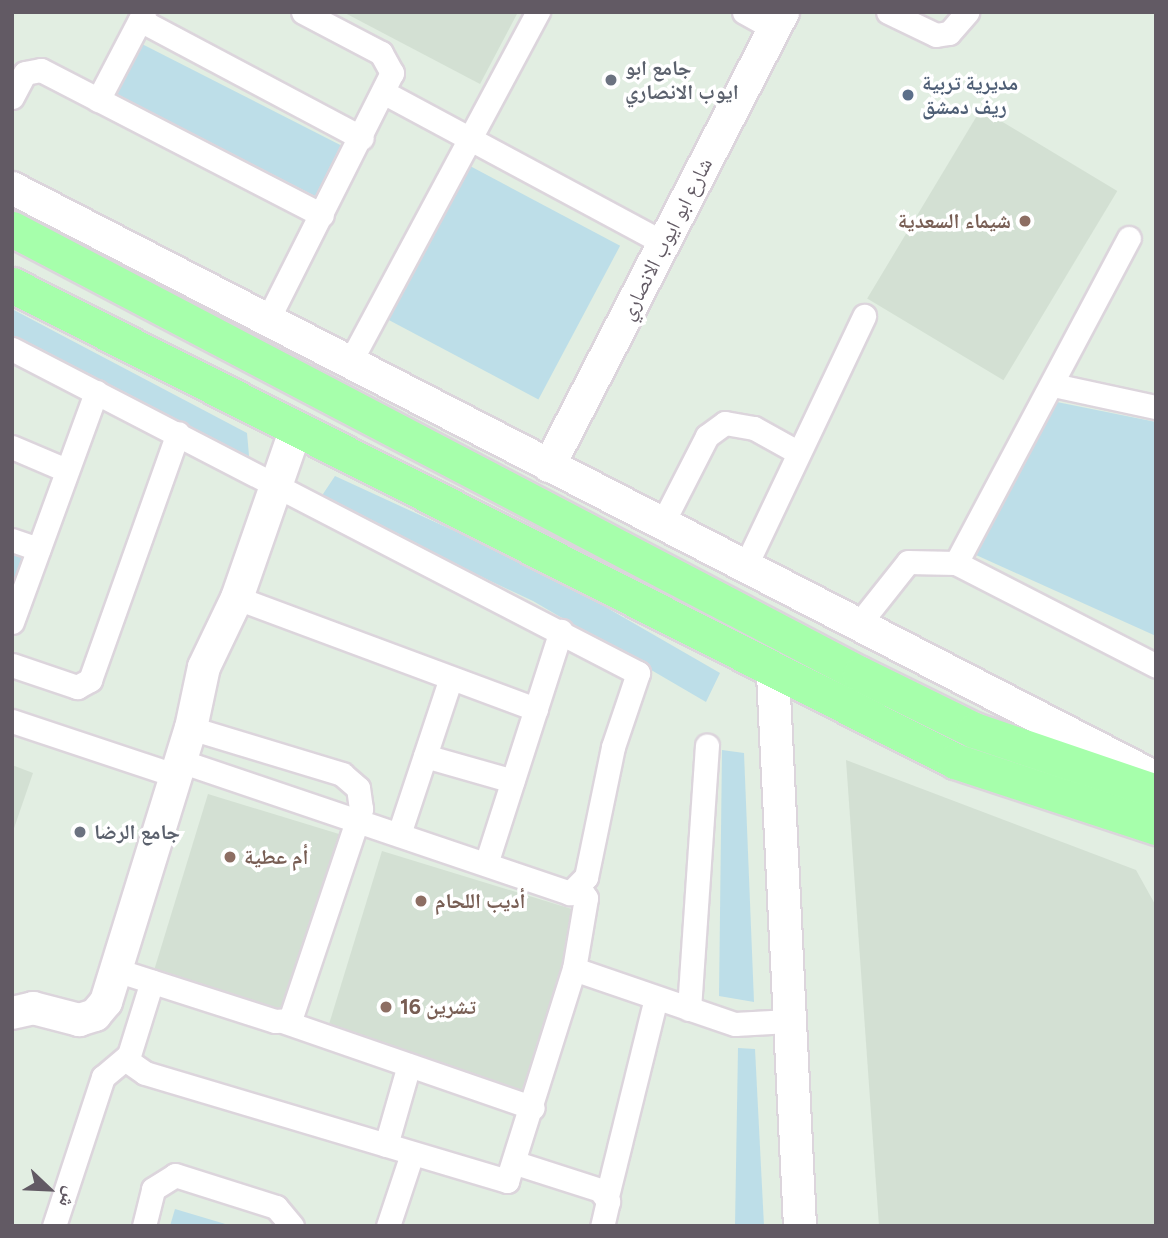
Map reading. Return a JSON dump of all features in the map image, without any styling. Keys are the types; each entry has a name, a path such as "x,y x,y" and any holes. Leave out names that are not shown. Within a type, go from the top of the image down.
{"main road":[{"path":"12,229 860,674 974,730 1156,792"},
{"path":"12,285 773,674 955,761 1156,827"}],"street":[{"path":"267,321 385,93 392,73 387,59 303,12"},
{"path":"349,364 538,12"},
{"path":"744,12 779,20"},
{"path":"888,12 936,35 949,33 967,12"},
{"path":"98,100 142,16 362,138"},
{"name":"شارع ابو ايوب الانصاري","path":"549,466 779,20"},
{"path":"12,97 25,73 35,69 322,215"},
{"path":"385,93 664,243"},
{"path":"12,188 1156,778"},
{"path":"956,562 1053,385 1129,238"},
{"path":"745,567 864,316"},
{"path":"12,349 638,673 579,887 570,893 357,820 12,721"},
{"path":"1053,385 1156,407"},
{"path":"12,622 96,392"},
{"path":"662,524 707,436 725,423 754,428 799,453"},
{"path":"12,1013 26,1008 79,1020 95,1015 116,970 191,728 204,667 234,605 295,431"},
{"path":"12,665 77,687 90,680 178,433"},
{"path":"12,447 66,470"},
{"path":"12,540 38,549"},
{"path":"858,625 908,562 956,562 1156,666"},
{"path":"234,605 536,709"},
{"path":"486,864 561,631"},
{"path":"773,674 800,1226"},
{"path":"399,834 450,681"},
{"path":"191,728 342,774 361,798 357,820 297,1009 285,1022"},
{"path":"689,1009 707,746"},
{"path":"425,756 513,781"},
{"path":"125,1059 145,1073 494,1181 507,1181 516,1163 574,970 586,898 579,887"},
{"path":"116,970 285,1022 533,1108"},
{"path":"574,970 735,1024 789,1021"},
{"path":"54,1226 105,1072 125,1059 152,981"},
{"path":"602,1226 656,998"},
{"path":"386,1146 409,1065"},
{"path":"388,1226 412,1154"},
{"path":"516,1163 607,1196"},
{"path":"144,1226 153,1189 175,1175 276,1207 292,1226"}],"shaded area":[{"path":"343,12 518,12 480,84"},
{"path":"142,44 350,150 324,201 116,95"},
{"path":"981,109 1117,191 1003,380 867,298"},
{"path":"470,166 620,246 538,399 388,320"},
{"path":"12,309 247,433 250,467 12,351"},
{"path":"1052,401 1156,422 1156,636 976,555"},
{"path":"335,476 550,575 720,673 706,702 533,601 319,500"},
{"path":"12,549 32,556 12,611"},
{"path":"722,750 744,753 754,1002 719,996"},
{"path":"846,760 1136,870 1156,906 1156,1226 879,1226"},
{"path":"12,765 33,773 12,834"},
{"path":"208,794 345,836 288,1021 151,980"},
{"path":"382,851 580,912 524,1095 326,1035"},
{"path":"738,1048 755,1049 764,1226 735,1226"},
{"path":"175,1209 232,1226 170,1226"}],"place":[{"name":"جامع ابو ايوب الانصاري","path":"611,80"},
{"name":"مديرية تربية ريف دمشق","path":"908,95"},
{"name":"شيماء السعدية","path":"1025,221"},
{"name":"جامع الرضا","path":"80,832"},
{"name":"أم عطية","path":"230,857"},
{"name":"أديب اللحام","path":"421,901"},
{"name":"16 تشرين","path":"386,1007"}]}
